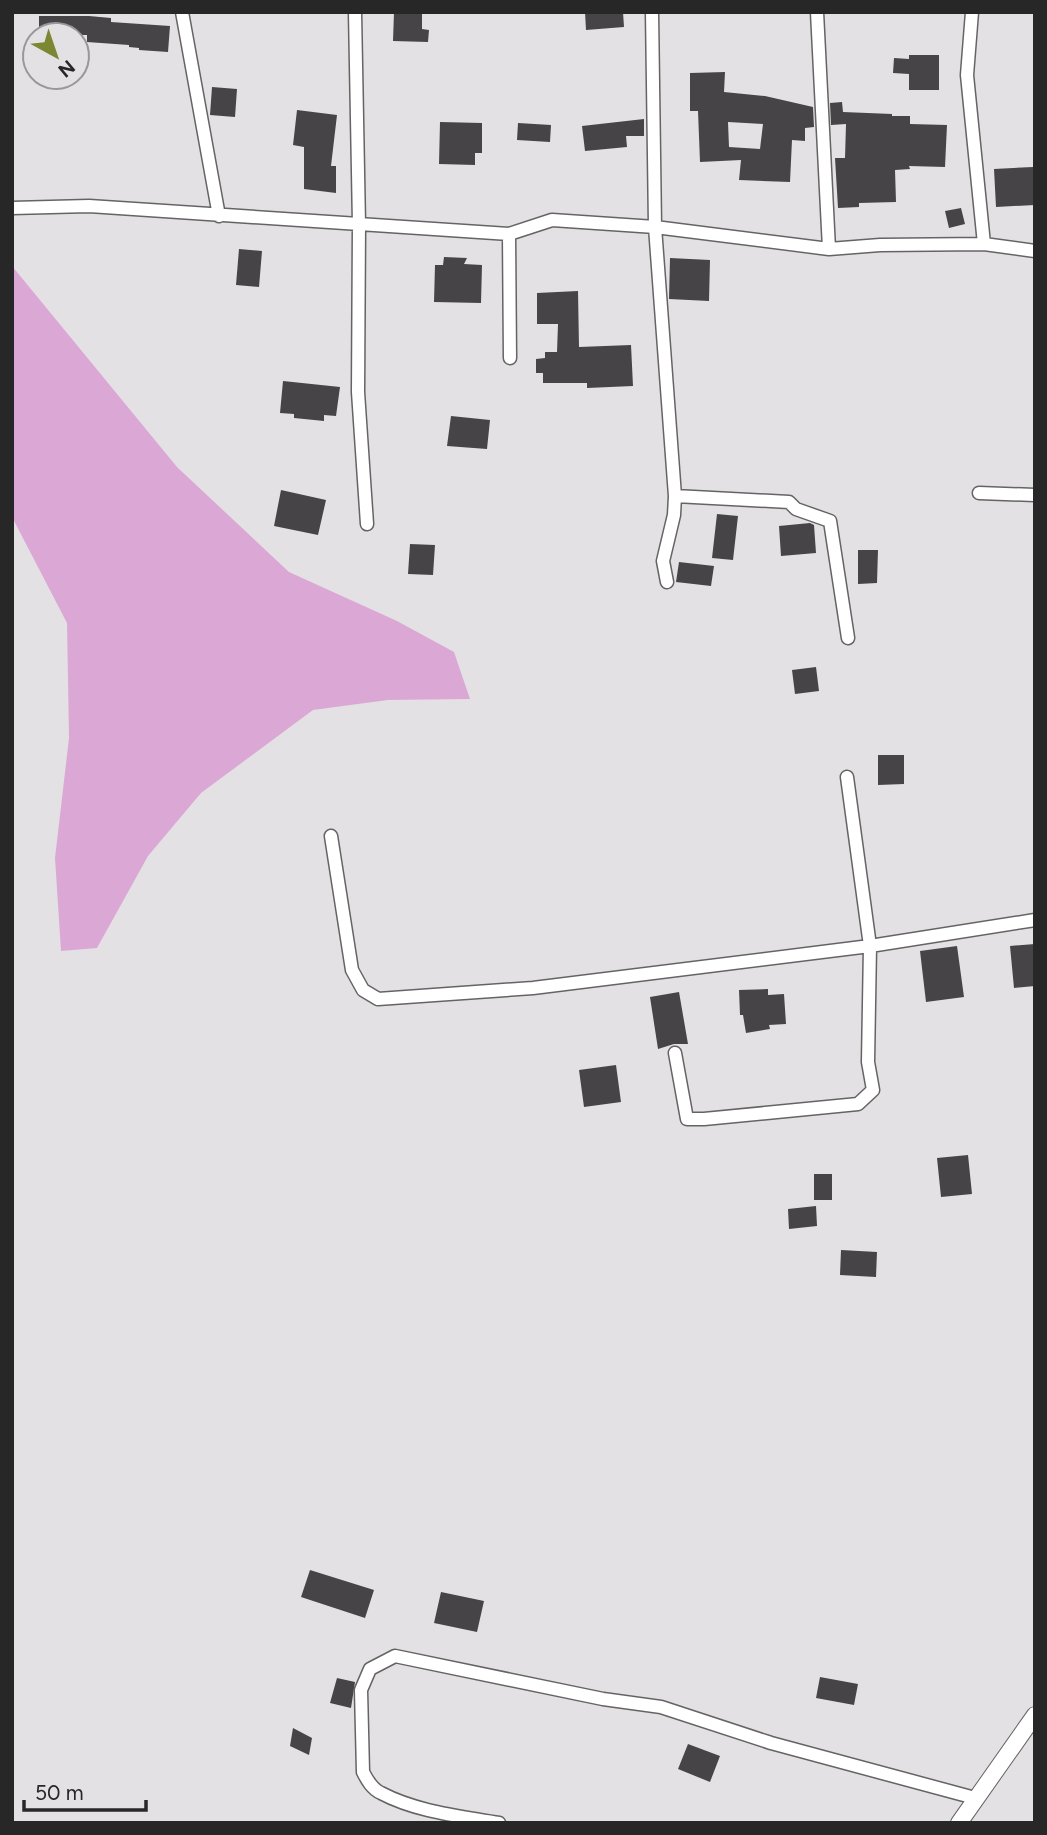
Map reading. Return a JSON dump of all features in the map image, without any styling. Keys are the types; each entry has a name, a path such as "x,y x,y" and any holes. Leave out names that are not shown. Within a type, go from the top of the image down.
{"street":[{"path":"182,12 219,216"},
{"path":"355,12 359,225 358,392 367,524"},
{"path":"652,12 655,227 676,496 663,561 667,582"},
{"path":"817,12 829,249"},
{"path":"971,12 967,75 984,244"},
{"path":"12,208 89,206 509,234 552,220 655,227 829,249 880,245 984,244 1035,250"},
{"path":"509,234 510,358"},
{"path":"979,494 1035,495"},
{"path":"676,496 789,502 796,509 830,521 848,638"},
{"path":"675,1053 687,1119 858,1104 873,1090 868,1062 870,946 847,777"},
{"path":"331,836 352,970 363,990 378,999 533,988 870,946 1035,920"},
{"path":"499,1823 434,1818 379,1792 368,1782 363,1772 361,1690 370,1669 395,1656 603,1699 662,1707 771,1743 975,1798"},
{"path":"959,1823 1035,1715"}],"shaded area":[{"path":"12,266 177,467 289,572 397,621 454,652 470,699 388,700 313,710 201,793 148,856 97,948 61,951 55,858 69,738 67,623 12,517"}],"building":[{"path":"394,12 422,12 422,29 429,30 428,42 393,41"},
{"path":"585,12 623,12 624,27 586,30"},
{"path":"39,16 89,16 111,18 111,22 170,26 168,52 91,42 91,21 39,21"},
{"path":"909,55 939,55 939,90 909,90 909,74 893,73 894,58 909,59"},
{"path":"725,72 724,92 765,96 813,107 814,127 805,128 805,141 792,140 790,182 739,180 741,160 700,162 698,111 690,111 690,73","holes":["728,122 763,124 760,149 729,147"]},
{"path":"212,87 237,89 235,117 210,115"},
{"path":"842,102 843,112 910,116 910,124 947,125 945,167 909,166 910,169 895,170 896,202 859,203 859,207 838,208 835,158 845,158 846,124 831,125 830,103"},
{"path":"297,110 337,115 331,166 336,166 336,193 304,189 304,147 293,145"},
{"path":"644,119 644,136 626,136 627,147 585,151 582,126"},
{"path":"440,122 482,123 482,153 475,153 475,165 439,164"},
{"path":"518,123 551,125 550,142 517,140"},
{"path":"1033,167 1035,205 996,207 994,169"},
{"path":"961,208 965,224 949,228 945,211"},
{"path":"239,249 262,251 259,287 236,285"},
{"path":"444,257 467,258 464,264 482,265 481,303 434,302 435,265 443,265"},
{"path":"670,258 710,260 709,301 669,299"},
{"path":"578,291 579,347 631,345 633,386 587,388 587,383 543,383 543,373 536,373 536,359 545,358 545,352 557,352 558,324 537,324 537,293"},
{"path":"283,381 340,387 336,416 324,415 324,421 294,418 294,414 280,413"},
{"path":"451,416 490,420 487,449 447,446"},
{"path":"281,490 326,500 318,535 274,526"},
{"path":"717,514 738,516 733,560 712,558"},
{"path":"810,523 814,525 816,553 781,556 779,526"},
{"path":"410,544 435,545 433,575 408,574"},
{"path":"858,550 878,550 877,583 858,584"},
{"path":"679,562 714,566 711,586 676,582"},
{"path":"816,667 819,691 795,694 792,670"},
{"path":"878,755 904,755 904,784 878,785"},
{"path":"1035,944 1035,986 1014,988 1010,946"},
{"path":"957,946 964,997 926,1002 920,951"},
{"path":"768,989 768,995 784,994 786,1024 769,1025 770,1029 746,1033 743,1015 740,1015 739,990"},
{"path":"679,992 688,1044 674,1044 658,1049 650,997"},
{"path":"616,1065 621,1102 584,1107 579,1070"},
{"path":"968,1155 972,1194 941,1197 937,1158"},
{"path":"814,1174 832,1174 832,1200 814,1200"},
{"path":"816,1206 817,1226 789,1229 788,1209"},
{"path":"841,1250 877,1252 876,1277 840,1275"},
{"path":"310,1570 374,1590 365,1618 301,1597"},
{"path":"441,1592 484,1601 477,1632 434,1623"},
{"path":"820,1677 858,1684 854,1705 816,1698"},
{"path":"337,1678 355,1682 351,1708 330,1703"},
{"path":"293,1728 312,1738 309,1755 290,1746"},
{"path":"688,1744 720,1756 710,1782 678,1769"}]}
